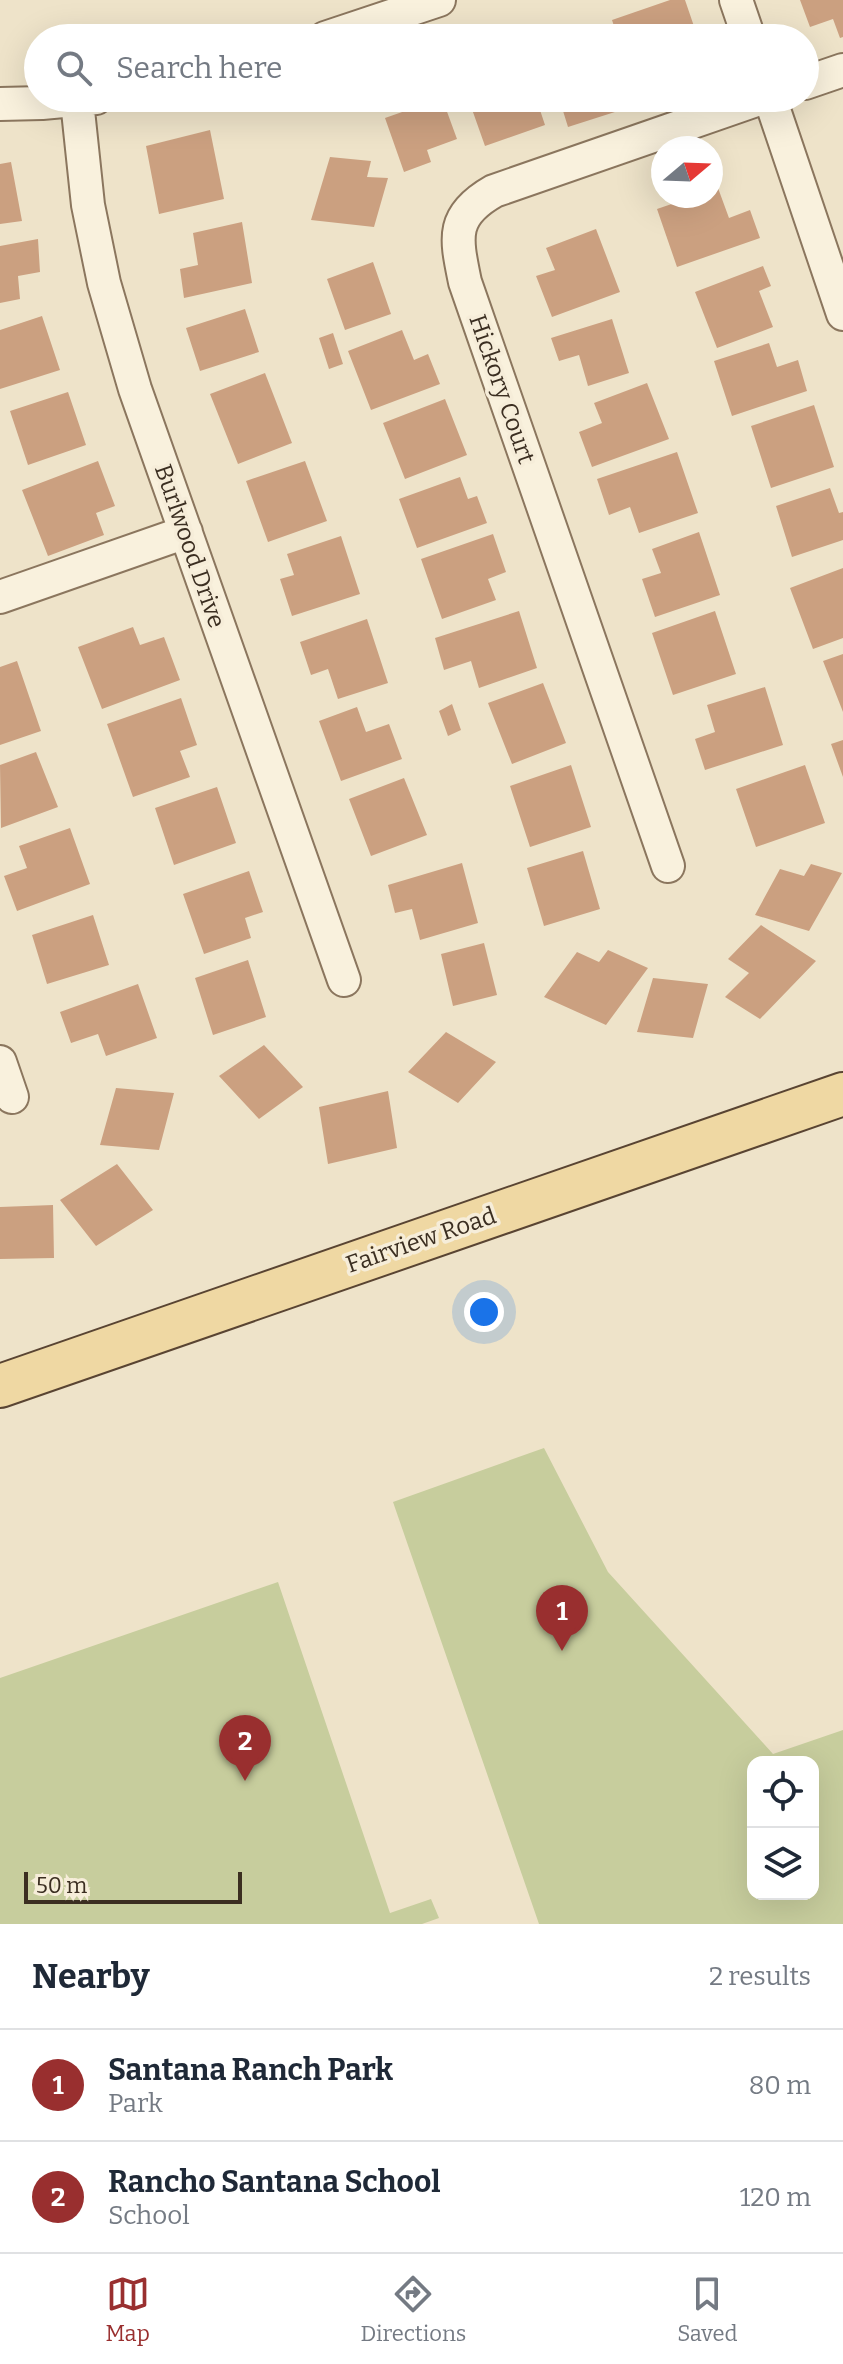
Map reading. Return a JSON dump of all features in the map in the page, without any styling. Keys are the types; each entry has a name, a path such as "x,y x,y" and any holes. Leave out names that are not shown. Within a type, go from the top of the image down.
{"main road":[{"name":"Fairview Road","path":"0,1386 843,1094"}],"street":[{"path":"367,24 439,0"},
{"path":"736,0 744,24"},
{"path":"819,78 843,70"},
{"path":"0,104 24,103"},
{"name":"Burlwood Drive","path":"86,112 88,205 104,283 135,389 344,980"},
{"name":"Hickory Court","path":"668,866 465,282 457,240 464,216 480,199 494,191 722,112"},
{"path":"775,112 843,314"},
{"path":"0,597 186,532"},
{"path":"0,1062 12,1097"}],"green space":[{"path":"544,1448 608,1572 773,1754 843,1730 843,1924 539,1924 393,1502"},
{"path":"278,1582 390,1913 431,1899 439,1918 422,1924 0,1924 0,1678"}],"building":[{"path":"670,0 685,0 693,24 613,24 612,20"},
{"path":"800,0 843,0 843,37 840,38 833,19 809,24"},
{"path":"402,112 447,112 457,139 427,150 431,162 404,172 385,118"},
{"path":"473,112 541,112 545,125 485,146"},
{"path":"563,112 615,112 568,127"},
{"path":"210,130 224,199 159,214 146,146"},
{"path":"330,157 371,161 367,177 388,178 374,227 311,220"},
{"path":"11,162 22,221 0,224 0,164"},
{"path":"723,202 729,218 750,210 760,238 677,267 657,209 723,208"},
{"path":"242,222 252,283 184,298 180,269 198,265 193,233"},
{"path":"596,229 620,292 552,317 536,276 555,270 546,248"},
{"path":"38,239 40,272 18,276 20,299 0,303 0,246"},
{"path":"373,262 391,314 345,330 327,279"},
{"path":"763,266 771,286 759,291 773,327 717,348 695,292"},
{"path":"245,309 259,352 200,371 186,328"},
{"path":"42,316 60,370 0,389 0,330"},
{"path":"612,319 629,373 588,386 579,355 559,361 551,338"},
{"path":"402,330 414,360 428,354 440,384 371,410 348,351"},
{"path":"333,333 343,364 329,369 319,338"},
{"path":"769,343 777,367 798,360 807,391 732,416 714,361"},
{"path":"265,373 292,443 238,464 210,394"},
{"path":"647,383 669,439 592,467 579,432 602,423 594,403"},
{"path":"68,392 86,445 28,465 10,411"},
{"path":"445,399 467,455 405,479 383,423"},
{"path":"814,405 834,467 771,488 751,426"},
{"path":"677,452 698,513 639,533 630,507 609,515 597,479"},
{"path":"98,461 115,506 96,513 104,535 48,556 22,490"},
{"path":"305,461 327,521 268,542 246,481"},
{"path":"460,477 468,499 477,496 487,523 417,548 399,499"},
{"path":"830,488 839,513 843,512 843,540 792,557 776,506"},
{"path":"699,532 720,595 655,617 642,579 661,573 652,549"},
{"path":"493,534 506,572 488,579 496,600 442,619 421,559"},
{"path":"341,536 360,594 292,616 280,579 294,575 287,554"},
{"path":"843,568 843,638 813,649 790,588"},
{"path":"519,611 537,668 479,688 471,661 444,670 435,638"},
{"path":"715,611 736,674 673,695 652,633"},
{"path":"367,619 388,683 338,699 328,669 311,675 300,642"},
{"path":"133,627 140,645 164,637 180,680 102,709 78,647"},
{"path":"843,654 843,712 823,661"},
{"path":"17,661 41,731 0,745 0,667"},
{"path":"543,683 566,743 512,764 488,703"},
{"path":"765,687 783,745 705,770 695,739 715,732 707,705"},
{"path":"181,698 197,745 180,751 190,777 133,797 107,724"},
{"path":"452,704 461,730 448,736 439,711"},
{"path":"357,707 366,732 389,724 402,759 341,781 319,721"},
{"path":"843,740 843,777 831,744"},
{"path":"36,752 58,807 1,828 0,765"},
{"path":"571,765 591,827 530,847 510,786"},
{"path":"805,765 825,823 756,847 736,789"},
{"path":"404,778 427,835 371,856 349,799"},
{"path":"217,787 236,843 174,865 155,808"},
{"path":"70,828 90,884 17,911 4,876 27,868 19,846"},
{"path":"583,851 600,909 544,926 527,868"},
{"path":"462,863 478,923 420,940 412,909 395,913 388,885"},
{"path":"811,864 842,873 809,931 755,915 780,869 804,876"},
{"path":"249,871 263,912 245,918 251,938 204,954 183,894"},
{"path":"93,915 109,965 47,984 32,935"},
{"path":"761,925 816,961 760,1019 725,997 749,973 728,959"},
{"path":"484,943 497,995 453,1006 441,954"},
{"path":"608,950 648,968 606,1025 544,997 577,952 599,962"},
{"path":"248,960 266,1017 213,1035 195,978"},
{"path":"653,978 708,984 693,1038 637,1032"},
{"path":"138,984 157,1038 106,1056 98,1034 71,1043 60,1012"},
{"path":"446,1032 496,1062 458,1103 408,1072"},
{"path":"264,1045 303,1087 259,1119 219,1076"},
{"path":"116,1088 174,1093 159,1150 100,1145"},
{"path":"388,1091 397,1148 328,1164 319,1107"},
{"path":"117,1164 153,1210 96,1246 60,1200"},
{"path":"53,1205 54,1258 0,1259 0,1207"}],"place":[{"name":"Santana Ranch Park","path":"562,1651"},
{"name":"Rancho Santana School","path":"245,1781"}]}
